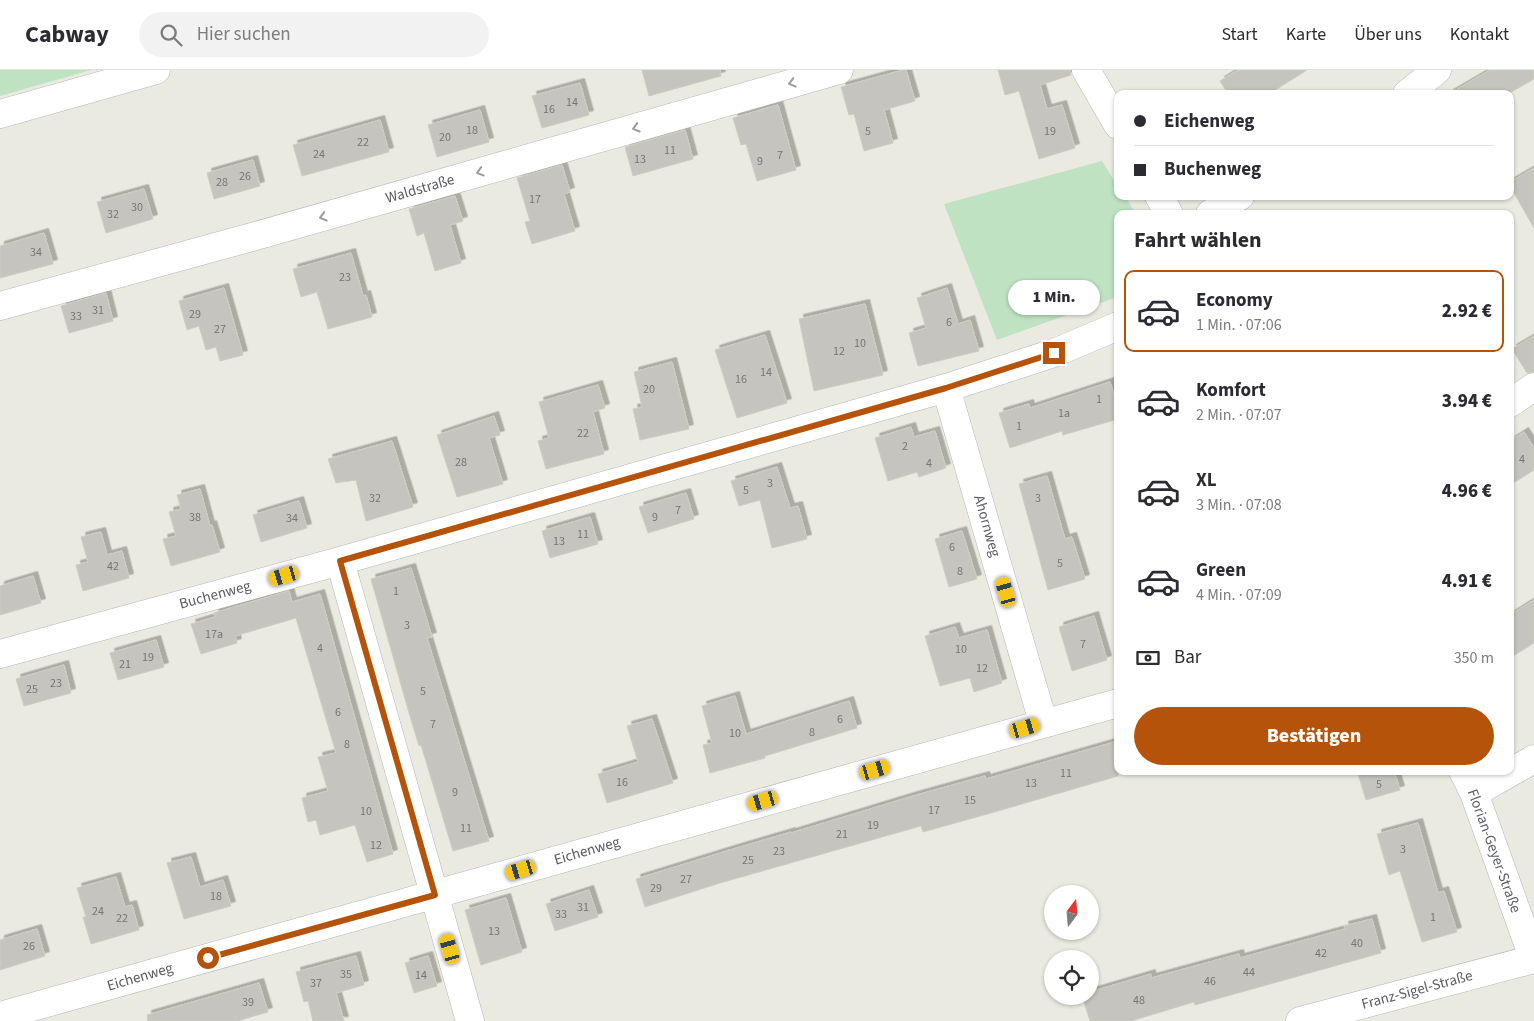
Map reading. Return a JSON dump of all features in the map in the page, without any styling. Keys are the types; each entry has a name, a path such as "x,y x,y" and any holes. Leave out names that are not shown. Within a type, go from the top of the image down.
{"street":[{"path":"0,114 156,70"},
{"name":"Waldstraße","path":"0,306 261,235 839,70"},
{"path":"1086,70 1114,118"},
{"path":"1412,90 1437,70"},
{"path":"1217,210 1233,200"},
{"name":"Buchenweg","path":"0,654 340,561 946,388 1054,353 1114,328"},
{"path":"1514,400 1534,387"},
{"name":"Ahornweg","path":"946,388 1044,722"},
{"path":"340,561 470,1021"},
{"name":"Eichenweg","path":"0,1016 1044,722 1114,704"},
{"path":"1514,766 1534,759"},
{"path":"1468,782 1488,775"},
{"name":"Florian-Geyer-Straße","path":"1468,782 1534,960"},
{"name":"Franz-Sigel-Straße","path":"1300,1021 1534,960"}],"green space":[{"path":"0,70 91,70 0,96"},
{"path":"1102,161 1114,180 1114,200 1127,200 1134,210 1114,210 1114,298 997,340 944,204"}],"building":[{"path":"642,70 720,70 721,76 649,96"},
{"path":"906,70 915,101 884,110 893,143 864,151 854,114 849,115 841,87"},
{"path":"998,70 1070,70 1071,75 1040,85 1047,109 1062,105 1075,148 1039,159 1019,91 1005,95"},
{"path":"1238,70 1307,70 1275,90 1226,90 1220,81"},
{"path":"1490,70 1534,70 1534,79 1514,91 1456,90"},
{"path":"580,83 589,115 542,128 532,96"},
{"path":"778,105 796,170 757,181 746,144 741,145 733,118"},
{"path":"480,110 489,142 437,157 428,125"},
{"path":"380,120 389,152 302,176 293,145"},
{"path":"685,130 693,159 633,176 625,147"},
{"path":"253,160 260,186 214,199 207,173"},
{"path":"562,165 570,192 564,194 575,231 532,244 525,222 530,221 517,178"},
{"path":"1534,168 1534,228 1514,193 1514,180"},
{"path":"144,189 153,219 106,233 97,202"},
{"path":"455,196 463,221 450,225 461,263 435,271 424,233 417,236 409,209"},
{"path":"44,233 53,264 0,278 0,246"},
{"path":"351,253 363,296 366,295 372,317 328,329 317,292 301,297 293,269"},
{"path":"224,288 243,355 220,361 216,347 206,350 199,326 187,330 179,301"},
{"path":"947,288 958,324 970,320 979,351 918,366 909,333 926,328 917,298"},
{"path":"106,293 113,321 69,333 61,306"},
{"path":"865,304 883,375 814,391 799,319"},
{"path":"765,335 787,403 737,418 715,350"},
{"path":"1534,336 1534,372 1527,373 1514,352 1514,348"},
{"path":"672,362 689,429 640,440 633,409 642,407 634,372"},
{"path":"1110,382 1114,394 1114,420 1063,435 1062,431 1010,448 999,413 1029,404 1030,408"},
{"path":"598,385 605,408 593,412 604,454 546,469 538,441 549,438 539,402"},
{"path":"494,416 500,435 489,438 503,484 457,497 437,435"},
{"path":"911,427 914,437 935,431 946,468 919,477 917,472 888,481 875,438"},
{"path":"1524,432 1534,448 1534,470 1514,482 1514,438"},
{"path":"392,441 413,507 366,521 356,480 336,483 328,459"},
{"path":"777,467 790,508 798,506 807,539 772,548 760,500 739,506 731,481"},
{"path":"1047,476 1065,539 1072,537 1085,579 1048,590 1019,484"},
{"path":"200,489 210,526 212,525 220,552 171,566 163,539 176,536 169,512 181,509 177,495"},
{"path":"686,493 694,519 648,533 639,507"},
{"path":"299,501 307,528 261,542 253,515"},
{"path":"590,517 598,544 550,558 542,531"},
{"path":"962,531 977,579 949,587 935,539"},
{"path":"101,532 107,555 122,551 129,578 83,591 76,565 88,562 81,537"},
{"path":"411,568 432,637 427,638 489,841 453,851 421,745 419,746 409,713 371,579"},
{"path":"33,576 41,603 0,615 0,586"},
{"path":"289,591 292,602 320,594 393,854 367,862 355,825 320,835 316,820 308,822 302,798 328,791 318,757 336,753 296,618 235,636 237,643 201,654 191,624 215,617 214,613"},
{"path":"1534,600 1534,643 1514,656 1514,612"},
{"path":"1094,616 1107,660 1072,671 1059,627"},
{"path":"955,627 959,638 987,630 1002,683 974,692 970,678 940,686 925,636"},
{"path":"156,640 164,667 118,680 110,653"},
{"path":"64,665 71,693 24,706 16,679"},
{"path":"735,696 746,734 849,701 857,728 765,756 765,758 710,773 703,745 712,743 702,706"},
{"path":"652,719 673,783 607,803 598,774 638,762 627,726"},
{"path":"1114,742 1114,775 1118,776 923,832 921,826 720,883 645,907 636,879 913,796 985,776 986,779"},
{"path":"1358,775 1395,775 1400,790 1366,800"},
{"path":"1418,823 1438,893 1444,891 1457,932 1422,942 1400,871 1389,875 1377,834"},
{"path":"191,857 200,887 223,880 231,906 184,919 167,863"},
{"path":"116,877 125,907 132,905 139,930 91,944 83,917 86,917 77,888"},
{"path":"589,890 598,917 555,931 546,904"},
{"path":"506,898 522,952 481,965 465,910"},
{"path":"1372,919 1381,953 1195,1005 1194,1002 1131,1021 1090,1021 1085,1005 1099,1005 1099,989 1151,974 1151,978 1239,954 1240,958 1345,929 1344,926"},
{"path":"37,929 45,956 0,970 0,940"},
{"path":"356,956 364,985 336,993 344,1021 313,1021 308,1001 304,1002 296,972"},
{"path":"428,956 437,986 414,993 405,963"},
{"path":"259,983 268,1012 237,1021 148,1021 147,1015"}],"route":[{"path":"208,958 435,895 340,561 946,388 1054,353"}]}
